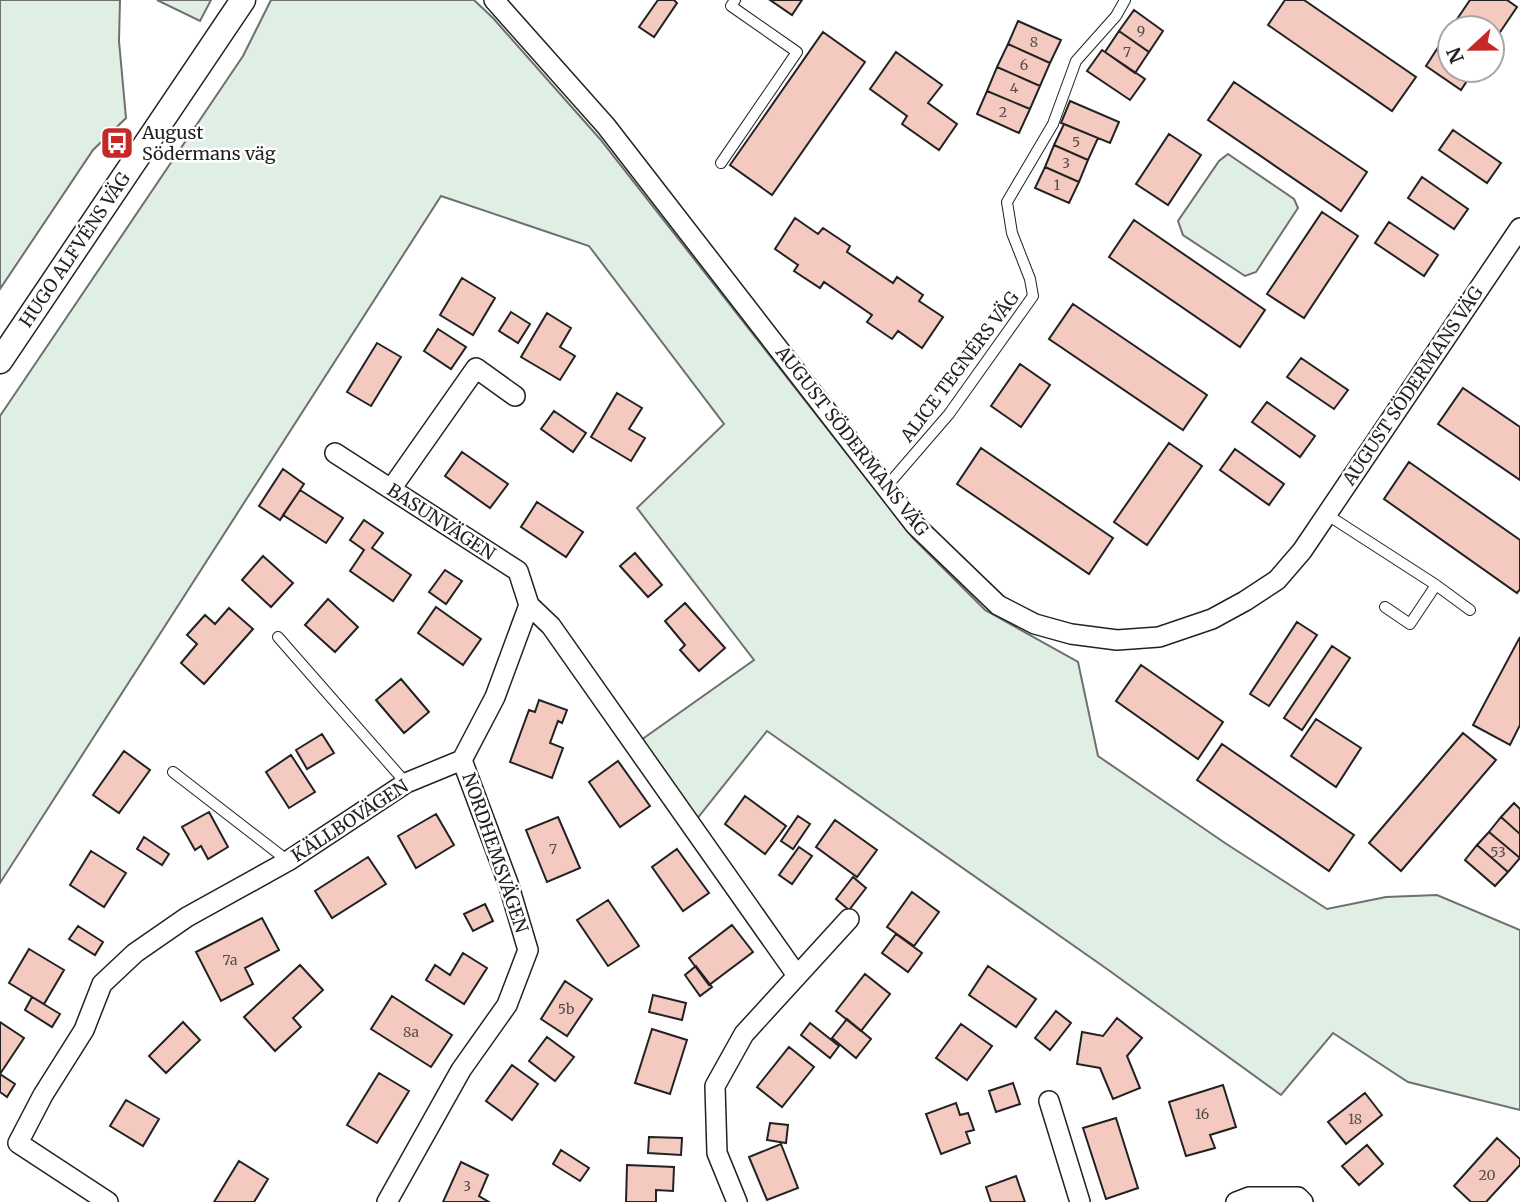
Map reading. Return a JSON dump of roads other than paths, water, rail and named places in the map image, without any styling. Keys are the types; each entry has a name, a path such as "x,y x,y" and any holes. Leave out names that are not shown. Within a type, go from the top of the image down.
{"street":[{"name":"HUGO ALFVÉNS VÄG","path":"0,361 243,0"},
{"name":"AUGUST SÖDERMANS VÄG","path":"498,2 606,126 915,525 998,605 1035,624 1071,634 1117,640 1159,637 1212,619 1276,580 1301,551 1520,228"},
{"path":"391,489 476,368 515,396"},
{"name":"BASUNVÄGEN","path":"335,453 517,571 529,605"},
{"path":"462,760 495,697 529,605 551,626 796,974"},
{"name":"KÄLLBOVÄGEN","path":"99,1200 18,1143 43,1094 84,1030 102,984 135,953 187,917 288,861 405,783 462,760"},
{"name":"NORDHEMSVÄGEN","path":"387,1202 461,1070 507,1005 528,950 508,883 462,760"},
{"path":"737,1202 717,1153 715,1086 744,1034 849,919"},
{"path":"1049,1101 1080,1202"},
{"path":"1236,1202 1249,1197 1298,1197 1303,1202"}],"lane":[{"path":"721,163 797,52 731,6 735,0"},
{"name":"ALICE TEGNÉRS VÄG","path":"886,487 949,414 1033,296 1030,279 1012,233 1007,202 1053,124 1076,61 1116,16 1125,0"},
{"path":"1326,514 1470,610"},
{"path":"1385,607 1410,624 1436,585"},
{"path":"278,638 405,783"},
{"path":"173,772 288,861"}],"place":[{"name":"August Södermans väg","path":"117,143"}]}
